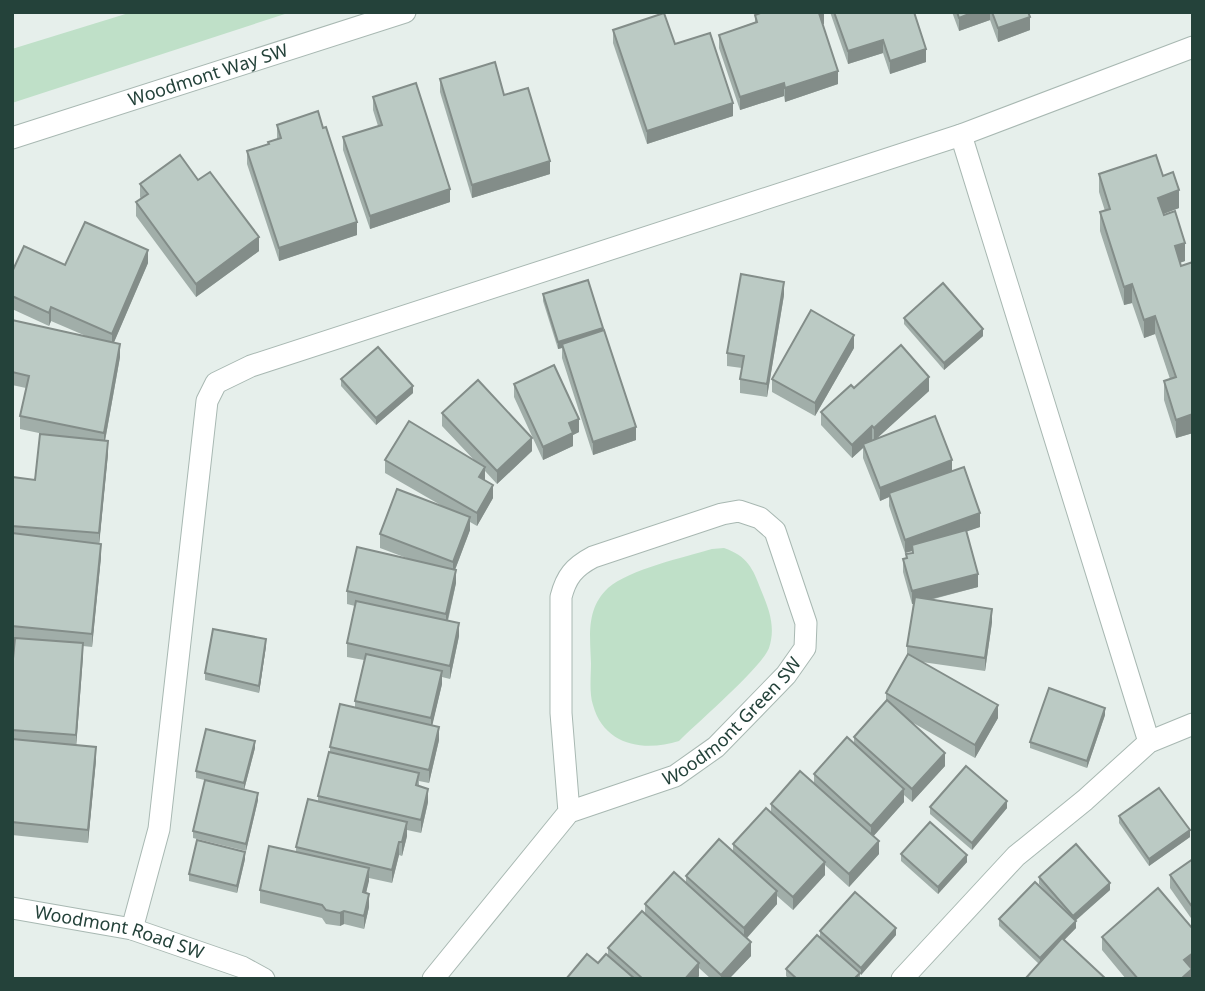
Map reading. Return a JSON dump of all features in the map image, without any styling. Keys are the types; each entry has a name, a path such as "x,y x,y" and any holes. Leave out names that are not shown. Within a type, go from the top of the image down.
{"street":[{"name":"Woodmont Way SW","path":"12,138 405,12"},
{"path":"132,929 159,829 206,401 216,383 251,366 961,135 1193,47"},
{"path":"961,135 1149,742"},
{"name":"Woodmont Green SW","path":"739,511 760,517 775,531 806,623 806,648 786,676 716,747 675,776 569,812 561,713 561,597 565,580 578,565 593,557 722,513 739,511"},
{"path":"902,979 1016,856 1085,800 1149,742 1193,724"},
{"path":"433,979 569,812"},
{"name":"Woodmont Road SW","path":"12,908 132,929 242,967 264,979"}],"green space":[{"path":"132,12 291,12 12,103 12,49"},
{"path":"724,548 748,564 767,604 772,633 764,657 679,741 653,746 627,742 616,737 598,719 592,700 590,633 593,614 601,596 617,581 629,575 673,560"}],"building":[{"path":"763,12 820,12 838,71 785,88 784,83 740,97 719,35 757,22 755,15"},
{"path":"834,12 914,12 926,49 890,61 883,40 848,51"},
{"path":"957,12 974,12 959,18"},
{"path":"992,12 1028,12 1030,17 998,28"},
{"path":"664,13 675,44 710,33 733,103 647,131 613,30"},
{"path":"495,62 504,95 528,88 550,161 472,185 440,79"},
{"path":"416,83 450,189 370,216 343,137 382,125 373,97"},
{"path":"318,111 323,128 326,127 357,222 279,248 247,151 281,138 277,125"},
{"path":"180,155 198,180 210,172 259,237 196,284 136,202 148,194 140,184"},
{"path":"1156,155 1163,176 1173,172 1179,190 1158,198 1164,215 1175,211 1185,243 1175,246 1181,266 1193,262 1193,414 1176,420 1164,381 1176,377 1155,316 1144,320 1132,284 1124,287 1100,212 1110,209 1099,174"},
{"path":"85,222 148,250 112,334 51,307 49,313 12,296 12,272 24,246 65,265"},
{"path":"741,274 784,282 767,384 740,379 744,356 727,353"},
{"path":"588,280 603,328 558,342 543,294"},
{"path":"943,283 983,329 944,363 904,318"},
{"path":"811,310 854,335 815,403 772,379"},
{"path":"12,320 120,344 104,433 20,416 29,376 12,372"},
{"path":"604,330 636,427 593,442 562,344"},
{"path":"901,345 929,377 852,445 821,412 851,385 854,388"},
{"path":"378,347 413,386 376,418 341,379"},
{"path":"554,365 579,419 569,423 573,433 543,447 514,384"},
{"path":"478,380 532,438 497,471 442,413"},
{"path":"935,416 952,460 880,488 863,444"},
{"path":"409,421 485,467 479,477 493,485 477,513 385,460"},
{"path":"40,434 108,441 99,533 12,526 12,477 35,480"},
{"path":"964,467 980,513 905,540 889,493"},
{"path":"397,489 470,517 453,562 380,534"},
{"path":"966,530 978,574 912,591 903,559 907,558 906,554 913,553 912,545"},
{"path":"12,533 101,544 92,634 12,626"},
{"path":"357,547 456,570 446,614 347,591"},
{"path":"915,597 992,609 985,658 907,646"},
{"path":"356,601 459,623 450,666 347,643"},
{"path":"213,629 266,639 259,686 205,673"},
{"path":"15,638 83,643 76,735 12,730"},
{"path":"366,654 442,671 431,718 355,701"},
{"path":"908,654 998,705 975,745 886,693"},
{"path":"1049,688 1105,708 1087,761 1030,742"},
{"path":"887,700 945,753 912,789 854,737"},
{"path":"340,704 439,727 429,770 330,747"},
{"path":"206,729 255,741 244,783 196,771"},
{"path":"847,737 904,789 871,826 814,774"},
{"path":"12,739 96,747 88,830 12,822"},
{"path":"329,752 419,773 416,785 428,789 421,820 318,796"},
{"path":"966,766 1007,801 972,843 930,807"},
{"path":"800,771 879,841 849,874 771,804"},
{"path":"205,780 258,793 246,844 193,831"},
{"path":"1159,788 1190,830 1149,859 1119,816"},
{"path":"308,799 407,822 392,870 296,847"},
{"path":"766,808 825,862 793,897 733,844"},
{"path":"930,822 967,855 938,887 901,854"},
{"path":"719,839 777,891 744,928 686,876"},
{"path":"197,840 245,852 237,886 189,874"},
{"path":"1076,844 1110,883 1073,916 1039,877"},
{"path":"269,846 369,868 363,892 369,894 364,916 326,910 322,905 260,890"},
{"path":"1193,859 1193,908 1170,875"},
{"path":"674,872 751,942 721,975 645,904"},
{"path":"1035,882 1076,921 1040,958 999,919"},
{"path":"1158,888 1193,929 1193,953 1184,960 1192,969 1181,979 1138,979 1102,937"},
{"path":"855,892 896,928 861,968 820,931"},
{"path":"642,911 699,963 685,979 643,979 608,948"},
{"path":"817,935 860,973 854,979 797,979 786,969"},
{"path":"1062,938 1106,979 1025,979"},
{"path":"587,954 598,963 606,954 635,979 566,979"}]}
